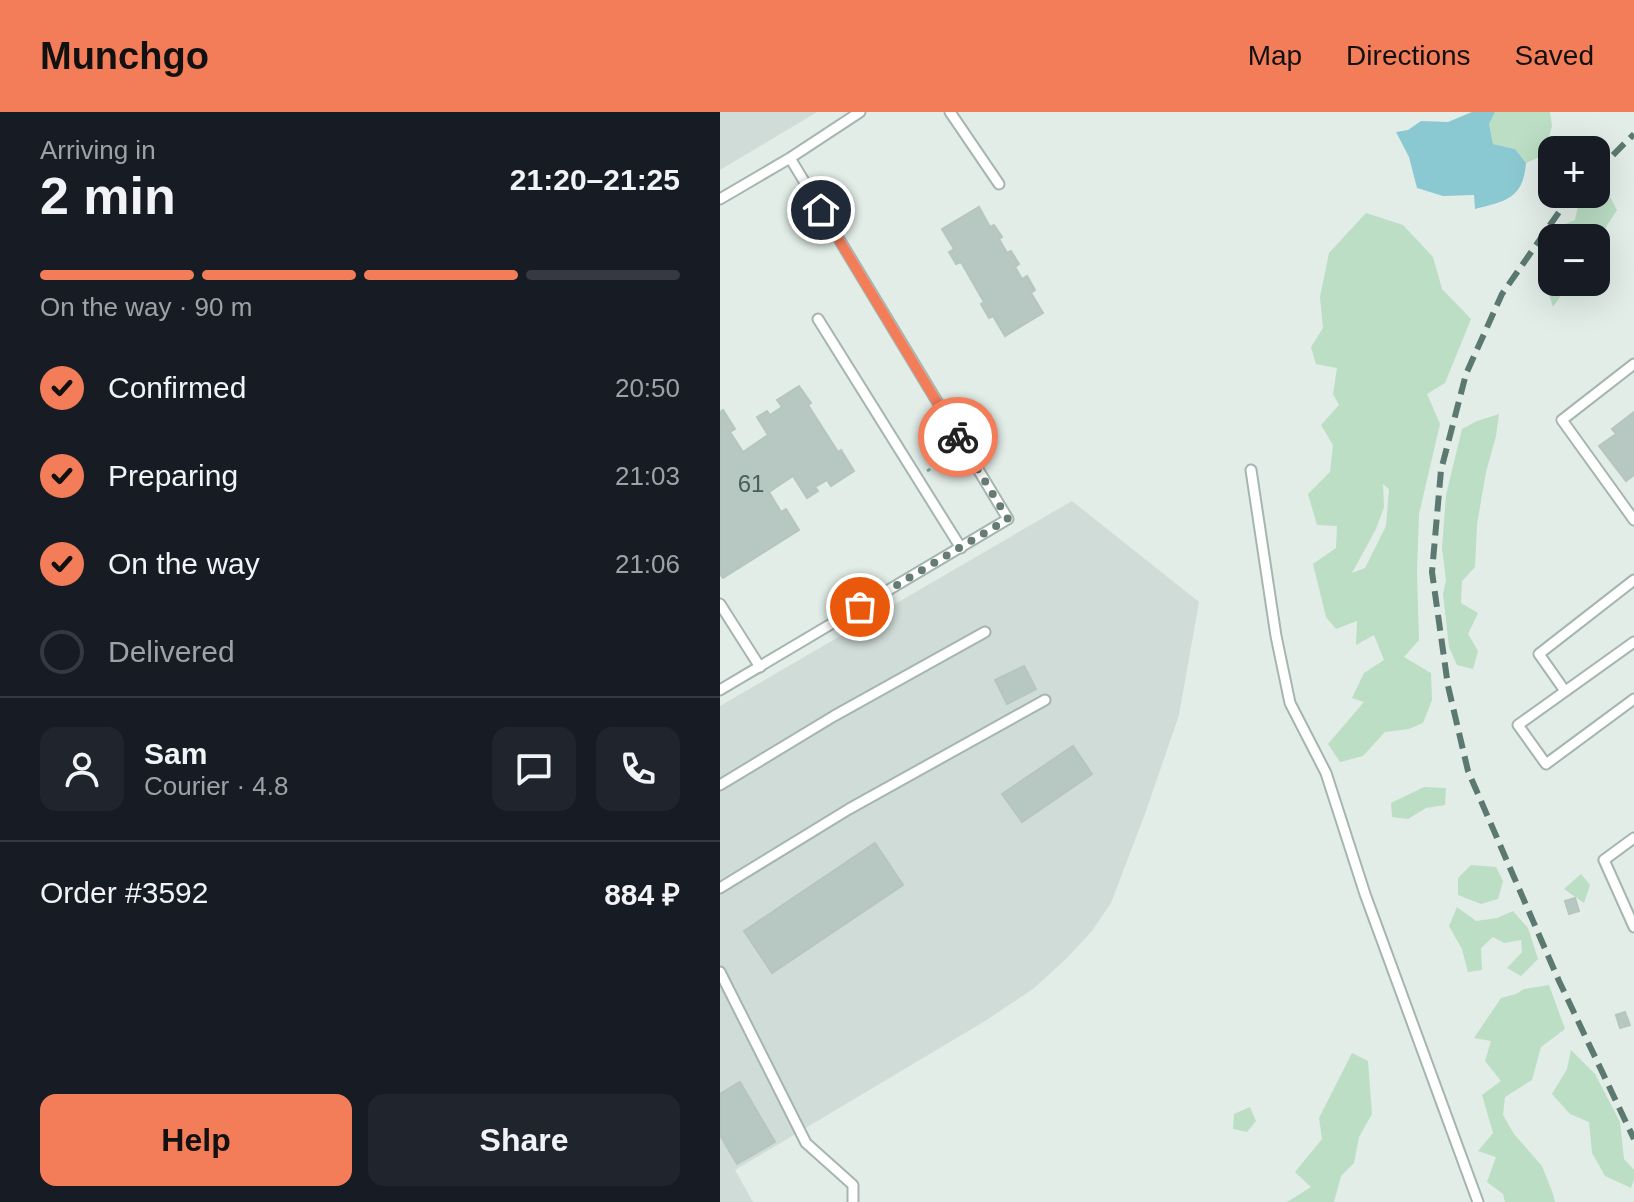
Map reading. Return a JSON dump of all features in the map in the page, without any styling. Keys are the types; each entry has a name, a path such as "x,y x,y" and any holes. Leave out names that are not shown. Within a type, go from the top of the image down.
{"lane":[{"path":"720,199 860,112"},
{"path":"950,112 999,184"},
{"path":"720,690 1008,519 790,158"},
{"path":"818,319 961,548"},
{"path":"1634,364 1562,420 1634,520"},
{"path":"1251,470 1276,636 1290,703 1326,773 1365,894 1478,1202"},
{"path":"1565,691 1539,654 1634,580"},
{"path":"720,604 760,667"},
{"path":"720,785 834,716 985,632"},
{"path":"1634,642 1518,725 1546,764 1634,699"},
{"path":"720,888 849,809 1045,700"},
{"path":"1634,839 1604,860 1634,927"},
{"path":"720,972 806,1143 853,1185 853,1202"}],"path":[{"path":"917,477 965,448"}],"shaded area":[{"path":"720,112 817,112 720,170"},
{"path":"1072,501 1199,602 1179,715 1111,903 1092,931 1033,989 985,1021 735,1170 753,1202 720,1202 720,706"}],"green space":[{"path":"1495,112 1550,112 1552,126 1549,136 1538,136 1538,158 1526,163 1515,149 1493,144 1489,124"},
{"path":"1610,197 1617,210 1608,224 1565,224 1575,220 1578,208 1610,208"},
{"path":"1366,213 1403,225 1433,257 1442,289 1471,319 1445,383 1427,394 1440,424 1419,514 1419,640 1404,657 1431,673 1432,700 1423,723 1409,729 1385,732 1363,756 1340,762 1328,744 1364,702 1352,698 1364,673 1384,660 1374,635 1356,645 1357,621 1336,629 1326,617 1313,564 1336,548 1337,526 1317,525 1308,494 1330,472 1333,445 1321,425 1339,405 1333,394 1337,368 1316,364 1311,347 1323,328 1320,297 1329,253","holes":["1383,484 1389,489 1386,526 1365,568 1352,573 1384,507"]},
{"path":"1549,296 1560,296 1553,307"},
{"path":"1499,414 1477,524 1475,567 1462,581 1461,603 1478,613 1468,634 1478,651 1473,669 1457,665 1449,647 1442,548 1446,495 1462,429"},
{"path":"1424,787 1446,788 1445,805 1426,808 1408,819 1392,817 1391,803"},
{"path":"1471,865 1496,867 1503,881 1498,899 1481,904 1458,895 1458,878"},
{"path":"1581,874 1590,885 1584,903 1564,889"},
{"path":"1457,907 1476,921 1497,918 1513,911 1528,928 1538,959 1521,976 1507,968 1522,952 1521,940 1504,943 1493,937 1481,948 1482,970 1468,972 1462,949 1449,926"},
{"path":"1549,985 1565,1029 1541,1047 1532,1080 1505,1097 1503,1115 1514,1134 1542,1166 1555,1202 1505,1202 1503,1194 1487,1182 1496,1157 1478,1151 1493,1133 1482,1095 1501,1081 1485,1061 1491,1041 1474,1038 1501,998 1524,989"},
{"path":"1571,1050 1595,1074 1620,1122 1624,1159 1634,1170 1631,1188 1605,1176 1592,1153 1589,1122 1570,1114 1552,1094 1567,1069"},
{"path":"1352,1053 1368,1061 1372,1114 1359,1137 1354,1163 1341,1176 1334,1202 1287,1202 1311,1187 1295,1172 1322,1139 1319,1118"},
{"path":"1250,1107 1256,1121 1247,1132 1233,1129 1234,1114"}],"water":[{"path":"1472,112 1495,112 1489,124 1493,144 1515,149 1526,163 1517,191 1496,204 1475,209 1474,195 1443,196 1417,188 1409,157 1396,132 1408,130 1421,121 1448,122"}],"building":[{"path":"979,207 990,227 994,225 1002,237 999,239 1007,253 1011,251 1019,264 1015,267 1022,279 1027,276 1035,290 1031,293 1043,313 1005,336 993,316 989,318 981,304 984,302 961,262 956,264 949,252 954,249 942,229"},
{"path":"799,386 838,452 841,450 854,471 831,486 827,480 815,487 818,491 807,498 793,476 769,492 781,512 786,509 799,530 723,578 720,574 720,412 723,410 735,429 730,432 743,452 768,435 757,417 767,411 770,415 782,407 777,400"},
{"path":"1634,412 1634,475 1626,481 1599,446 1616,434 1612,429"},
{"path":"1024,666 1036,689 1007,704 995,680"},
{"path":"1073,746 1092,774 1022,822 1002,794"},
{"path":"875,843 903,885 772,973 744,931"},
{"path":"1575,898 1579,911 1569,914 1565,901"},
{"path":"1625,1012 1630,1025 1620,1028 1616,1015"},
{"path":"740,1082 775,1142 737,1164 720,1135 720,1094"}],"railway":[{"path":"1610,158 1634,134"},
{"path":"1562,208 1502,294 1466,374 1441,470 1432,572 1448,686 1468,771 1559,981 1634,1139"}],"way so far":[{"path":"860,607 1008,519 958,437"}],"route":[{"path":"821,210 958,437"}]}
